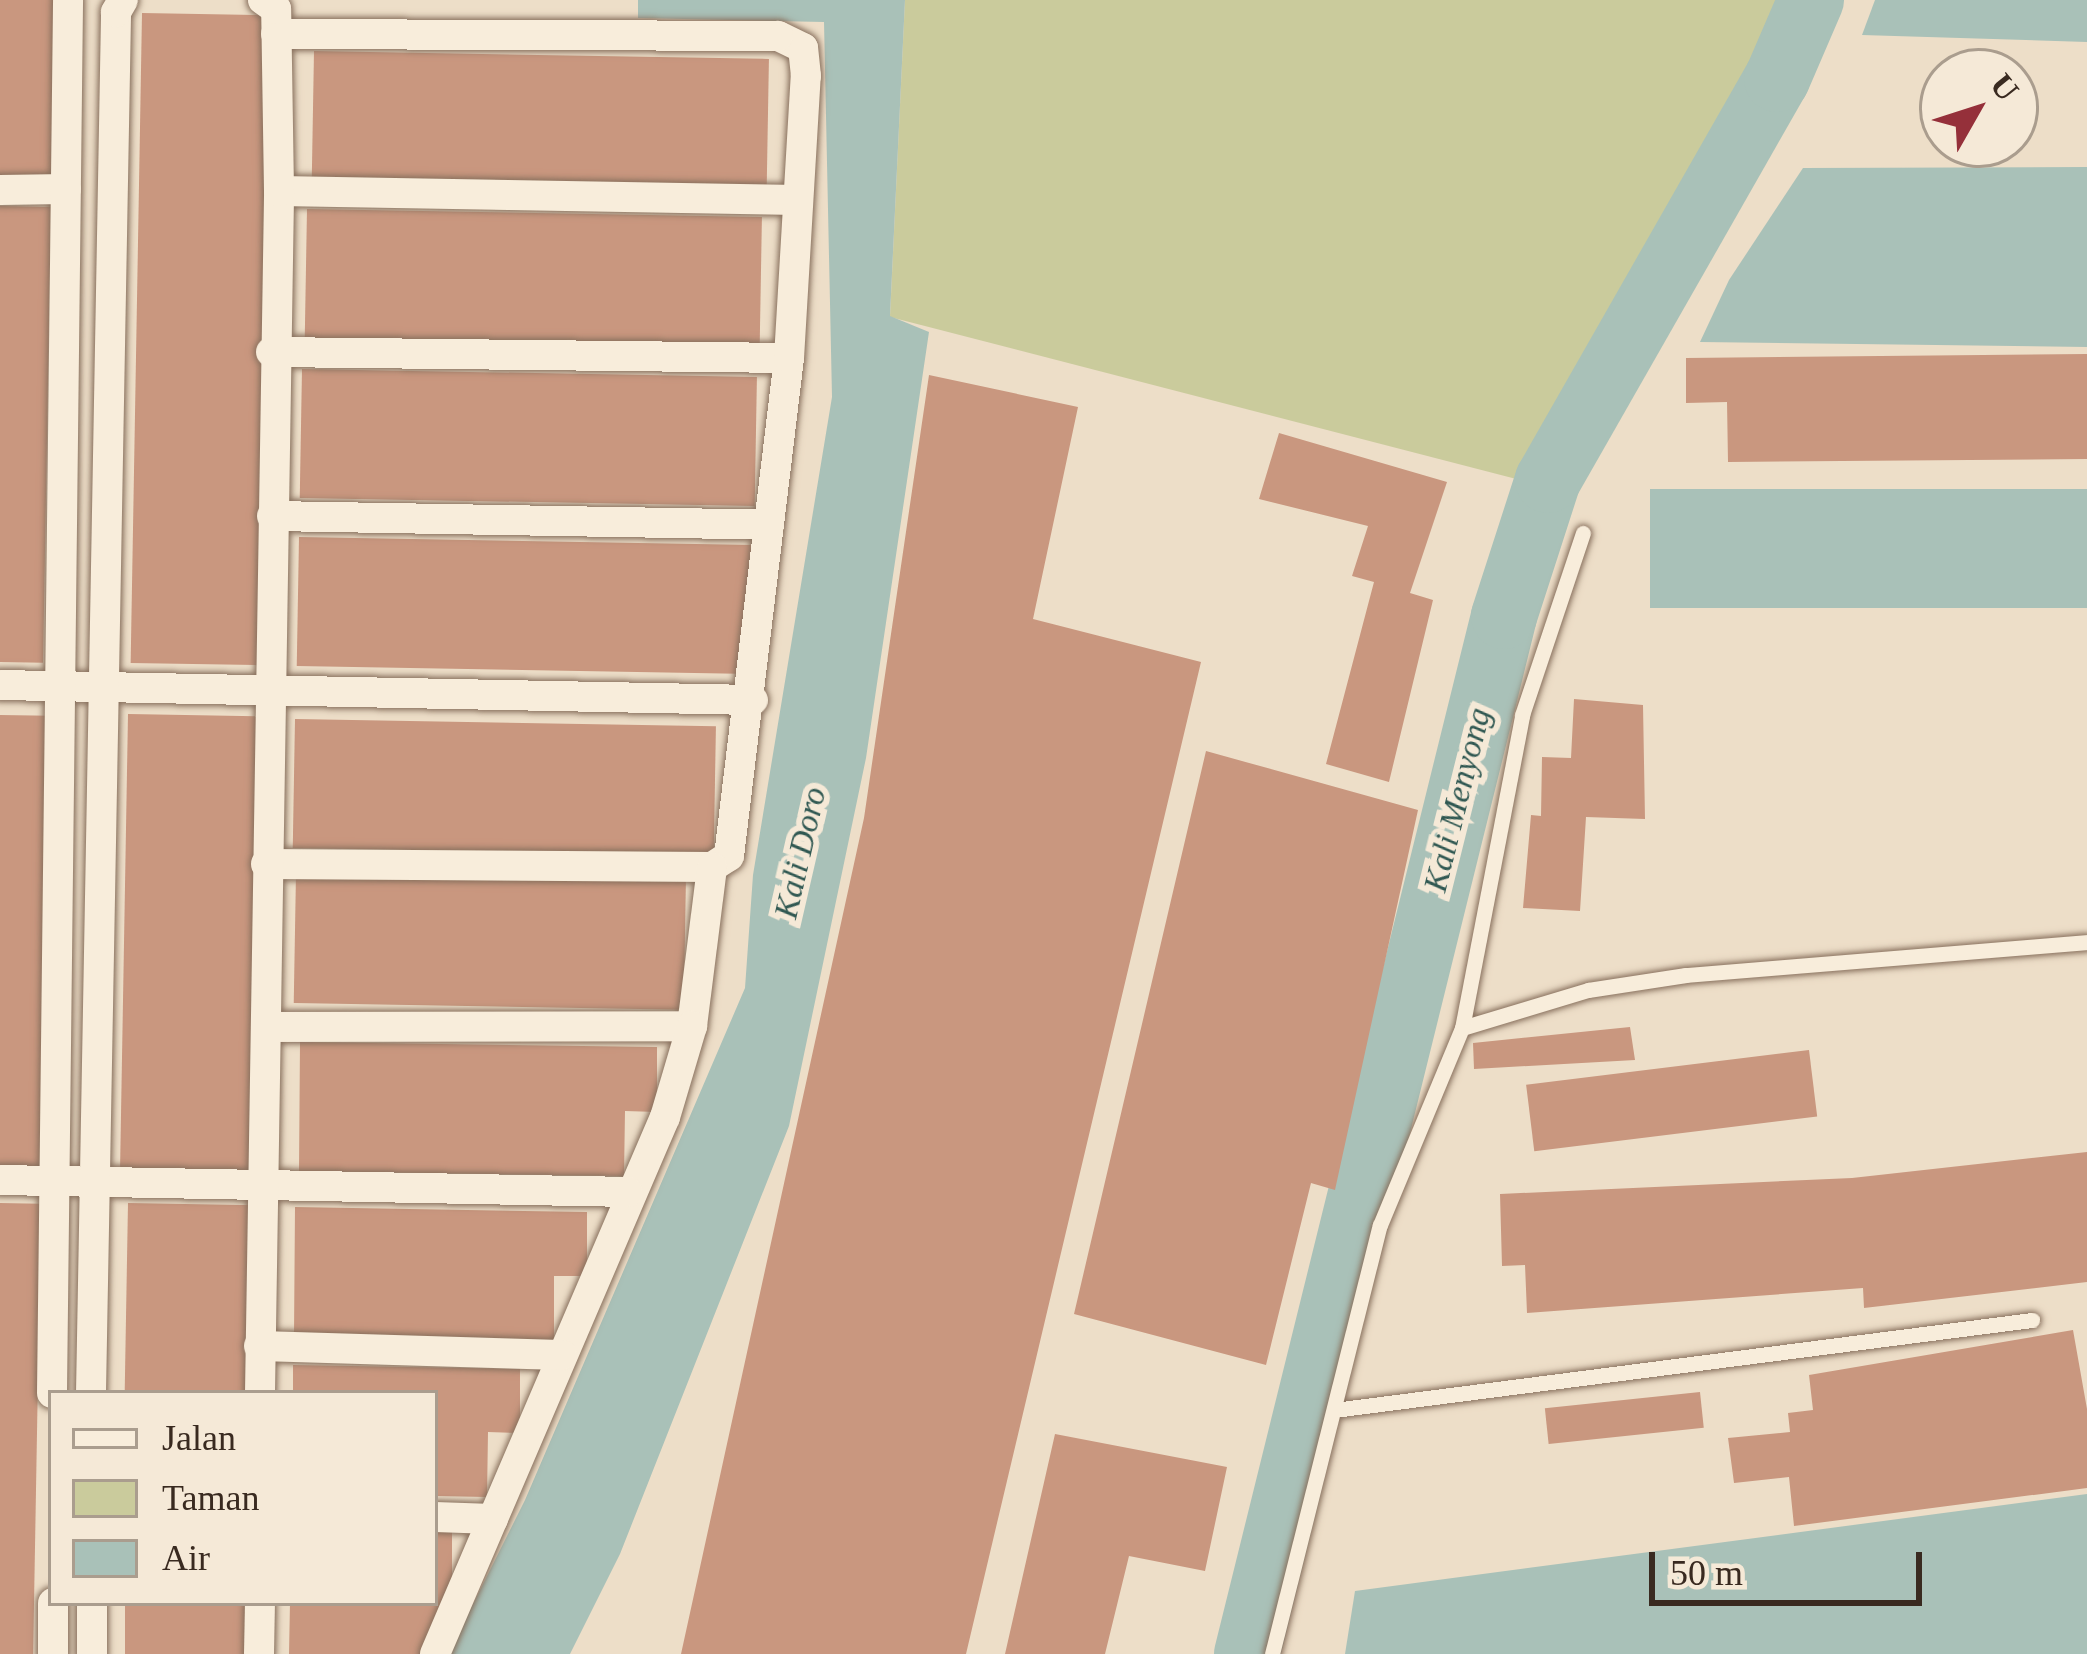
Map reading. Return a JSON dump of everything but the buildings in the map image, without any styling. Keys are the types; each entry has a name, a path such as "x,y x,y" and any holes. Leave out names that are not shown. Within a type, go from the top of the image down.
{"street":[{"path":"52,1390 68,0"},
{"path":"91,1390 90,1181 116,12 123,0"},
{"path":"260,1390 271,1027 266,864 272,685 272,352 279,191 276,9 263,0"},
{"path":"266,864 712,867 729,856 753,700 789,358 806,52 791,38 276,34"},
{"path":"0,190 66,190"},
{"path":"279,191 798,200"},
{"path":"272,352 789,358"},
{"path":"272,517 769,525"},
{"path":"0,685 272,685 753,700"},
{"path":"435,1654 628,1192 664,1117 692,1026 712,867"},
{"path":"271,1027 692,1026"},
{"path":"0,1180 265,1190 628,1192"},
{"path":"259,1346 562,1355"},
{"path":"438,1516 493,1520"},
{"path":"53,1606 53,1654"},
{"path":"92,1606 92,1654"},
{"path":"259,1654 260,1606"}],"lane":[{"path":"1272,1654 1380,1225 1462,1028 1522,715 1583,533"},
{"path":"1462,1028 1588,990 1685,975 2087,942"},
{"path":"1334,1410 2032,1320"}],"green space":[{"path":"905,0 1788,0 1524,481 890,317"}],"water":[{"name":"Kali Doro","path":"638,0 905,0 890,316 929,332 866,758 789,1126 620,1554 570,1654 448,1654 525,1500 745,988 753,875 832,397 824,22 638,18"},
{"path":"1875,0 2087,0 2087,42 1862,35"},
{"path":"2087,167 2087,347 1700,342 1729,280 1803,168"},
{"path":"1650,489 2087,489 2087,608 1650,608"},
{"path":"2087,1494 2087,1654 1345,1654 1355,1591"}],"waterway":[{"name":"Kali Menyong","path":"1247,1654 1504,616 1548,480 1777,79 1811,0"}]}
